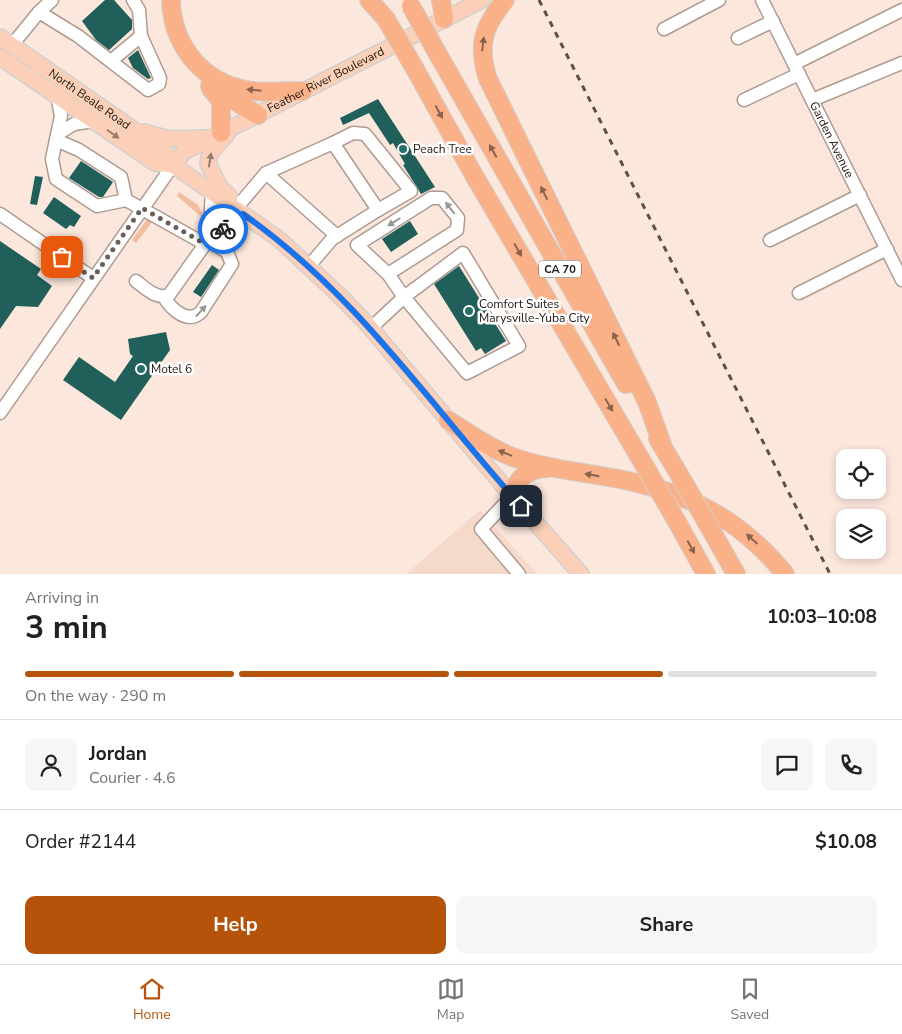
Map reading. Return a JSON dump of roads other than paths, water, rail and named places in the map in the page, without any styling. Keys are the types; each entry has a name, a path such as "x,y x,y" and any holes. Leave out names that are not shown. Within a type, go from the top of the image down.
{"highway":[{"path":"162,0 163,20 175,50 190,70 239,106 258,115"},
{"path":"171,0 173,25 179,39 194,61 205,72 221,82 239,89 303,91"},
{"path":"369,0 386,19"},
{"name":"CA 70","path":"375,0 706,574"},
{"path":"441,0 444,19"},
{"path":"505,0 490,18 484,32 481,49 488,79 647,402 663,447"},
{"name":"CA 70","path":"409,3 736,574"},
{"path":"208,84 221,101 222,132"},
{"path":"448,420 496,450 551,468 632,482 674,494 711,509 748,534 785,574"},
{"path":"512,496 515,486 525,473 551,468"}],"main road":[{"name":"Feather River Boulevard","path":"173,165 184,152 482,0"},
{"name":"North Beale Road","path":"6,41 163,150 173,165 241,210 280,240 309,266 370,328 512,496 581,574"},
{"name":"North Beale Road","path":"1,59 57,95 155,163 173,165"},
{"path":"137,131 151,132 169,139 222,132"},
{"path":"222,132 208,163 219,186 241,210"}],"street":[{"path":"6,41 52,0"},
{"path":"38,12 78,36 148,90 159,84 160,78 141,36 138,10 134,0"},
{"path":"664,29 719,0"},
{"name":"Garden Avenue","path":"762,0 902,280"},
{"path":"744,100 902,10"},
{"path":"738,38 773,21"},
{"path":"111,61 141,36"},
{"path":"812,100 902,63"},
{"path":"57,95 61,116 52,159 56,179 97,206 126,200 226,252 232,264 201,312 193,317 187,317 169,306 164,297 156,295 136,281"},
{"path":"57,137 74,124 94,121"},
{"path":"164,297 168,295 207,241 241,210 266,173 353,133 365,134 411,191 337,236 309,266"},
{"path":"57,137 121,177 126,200"},
{"path":"333,143 378,210"},
{"path":"0,413 173,165"},
{"path":"266,173 337,236"},
{"path":"207,241 212,192"},
{"path":"770,240 860,195"},
{"path":"370,328 404,297 464,253 519,346 468,373 404,297 388,274 357,245 431,198 442,198 458,218 457,230 388,274"},
{"path":"0,214 93,278"},
{"path":"799,293 887,249"},
{"path":"512,496 481,529 519,574"}],"railway":[{"path":"539,0 830,574"}],"place":[{"name":"Peach Tree","path":"403,149"},
{"name":"Comfort Suites Marysville-Yuba City","path":"469,311"},
{"name":"Motel 6","path":"141,369"}]}
